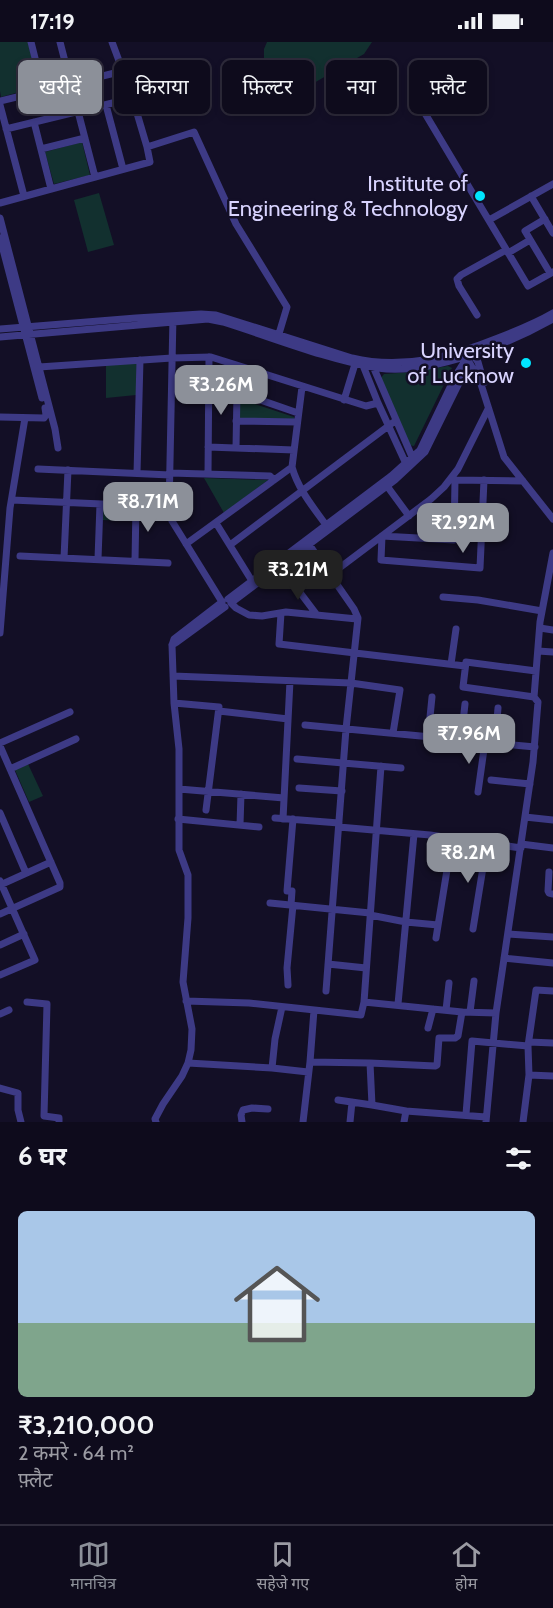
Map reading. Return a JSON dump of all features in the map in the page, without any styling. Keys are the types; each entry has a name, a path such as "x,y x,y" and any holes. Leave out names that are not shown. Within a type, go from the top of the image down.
{"street":[{"path":"31,42 36,60"},
{"path":"60,42 65,60"},
{"path":"112,42 119,60"},
{"path":"0,101 18,96"},
{"path":"102,106 114,103"},
{"path":"0,105 24,196"},
{"path":"106,105 123,170"},
{"path":"6,129 66,114"},
{"path":"79,114 96,177"},
{"path":"0,203 150,162 138,114"},
{"path":"425,114 528,286 551,273 525,231 545,219"},
{"path":"34,122 51,189"},
{"path":"147,147 194,132 236,224 287,307 278,337"},
{"path":"41,149 85,138"},
{"path":"489,220 553,184"},
{"path":"531,196 552,229"},
{"path":"0,218 46,415 44,418 0,417"},
{"path":"0,237 39,368 58,448"},
{"path":"477,315 457,279 530,240"},
{"path":"226,603 252,581 387,486 420,450 456,375 468,356 553,313"},
{"path":"0,337 27,331 173,319 201,314 216,315 360,363 393,369 435,364 468,356 506,342 553,319"},
{"path":"173,319 169,507 172,521 186,544 226,603 249,615 286,612 357,619"},
{"path":"0,329 27,331"},
{"path":"468,356 478,372 504,457 553,513"},
{"path":"39,368 209,357 344,400 366,406 378,404"},
{"path":"208,474 209,357"},
{"path":"137,473 140,360"},
{"path":"344,400 360,363"},
{"path":"360,363 378,404 392,423"},
{"path":"372,364 392,423 410,462"},
{"path":"478,372 502,448 553,518"},
{"path":"208,382 298,413"},
{"path":"302,387 292,467 302,491 326,525"},
{"path":"236,448 237,392"},
{"path":"330,575 409,516 452,480 488,409"},
{"path":"0,633 12,500 25,418"},
{"path":"236,421 297,422"},
{"path":"230,545 392,423"},
{"path":"208,447 294,450"},
{"path":"147,1121 156,1121 163,1104 182,1076 191,1050 190,1012 183,982 188,918 188,875 179,850 179,749 174,703 172,645 174,639 280,566 326,525 410,462"},
{"path":"186,544 292,467"},
{"path":"38,469 270,476 274,480"},
{"path":"64,558 68,470"},
{"path":"452,480 523,481"},
{"path":"382,536 453,540 452,480"},
{"path":"382,536 381,560 480,568 484,480"},
{"path":"387,486 409,516"},
{"path":"12,500 169,507"},
{"path":"98,560 100,504"},
{"path":"135,561 136,505"},
{"path":"216,523 252,581"},
{"path":"307,542 354,609 357,619 346,729 326,991"},
{"path":"338,1100 446,1118 466,1114 486,1119 492,1042 535,747 538,702 534,697 536,671 542,611 553,553"},
{"path":"20,556 168,563"},
{"path":"280,566 317,615"},
{"path":"443,597 478,600 542,611"},
{"path":"281,613 279,644 465,666"},
{"path":"540,628 553,630"},
{"path":"451,664 456,629"},
{"path":"538,651 553,652"},
{"path":"534,697 463,687 466,662 536,671"},
{"path":"173,676 351,683 400,690 393,734"},
{"path":"283,819 290,681"},
{"path":"428,737 432,697"},
{"path":"174,703 219,707 206,810"},
{"path":"460,740 465,704"},
{"path":"495,743 498,708"},
{"path":"219,711 288,719"},
{"path":"0,914 60,887 60,883 0,744 70,712"},
{"path":"306,725 535,747"},
{"path":"10,769 76,739"},
{"path":"478,792 485,742"},
{"path":"297,759 401,768"},
{"path":"186,1001 249,1003 362,1015 381,766"},
{"path":"491,780 530,784"},
{"path":"298,788 342,791"},
{"path":"179,789 284,798"},
{"path":"240,825 241,794"},
{"path":"0,813 26,873"},
{"path":"525,817 553,820"},
{"path":"274,818 487,843 553,848"},
{"path":"178,819 259,827"},
{"path":"288,985 292,891 287,891 293,819"},
{"path":"398,1004 414,834"},
{"path":"436,938 452,838"},
{"path":"473,928 487,843"},
{"path":"0,975 35,960 0,883 51,862"},
{"path":"549,872 548,891 553,894"},
{"path":"270,903 333,908 406,922 438,925"},
{"path":"0,945 24,934"},
{"path":"508,934 553,937"},
{"path":"504,958 553,963"},
{"path":"328,964 366,968"},
{"path":"310,1062 437,1065 439,1038 458,1036 474,981"},
{"path":"446,1010 449,983"},
{"path":"523,1122 529,1075 528,1044 536,990 553,991"},
{"path":"27,1002 47,1004 44,1116 59,1118 59,1122"},
{"path":"363,1002 496,1013"},
{"path":"272,1068 282,1007"},
{"path":"428,1028 433,1009"},
{"path":"303,1122 314,1010"},
{"path":"466,1114 471,1042 473,1040 528,1044 553,1043"},
{"path":"188,1063 308,1072"},
{"path":"370,1063 372,1105"},
{"path":"529,1075 553,1076"},
{"path":"0,1088 18,1093 21,1122"},
{"path":"350,1122 352,1102"},
{"path":"242,1122 243,1110 268,1109"},
{"path":"404,1122 406,1111"}],"green space":[{"path":"0,42 28,42 32,60 18,60 18,92 1,97"},
{"path":"267,42 372,42 364,54 354,60 326,60 326,76 314,83 314,60 264,60 264,49"},
{"path":"82,142 90,175 54,184 45,152"},
{"path":"99,193 114,245 88,252 74,200"},
{"path":"137,362 136,395 106,398 106,365"},
{"path":"448,366 452,368 414,446 408,445 380,379 384,374"},
{"path":"240,399 294,417 294,419 240,418"},
{"path":"204,478 268,480 224,513"},
{"path":"103,507 133,509 133,521 102,520"},
{"path":"28,764 43,796 29,802 15,770"}],"place":[{"name":"Institute of Engineering & Technology","path":"480,196"},
{"name":"University of Lucknow","path":"526,363"}]}
